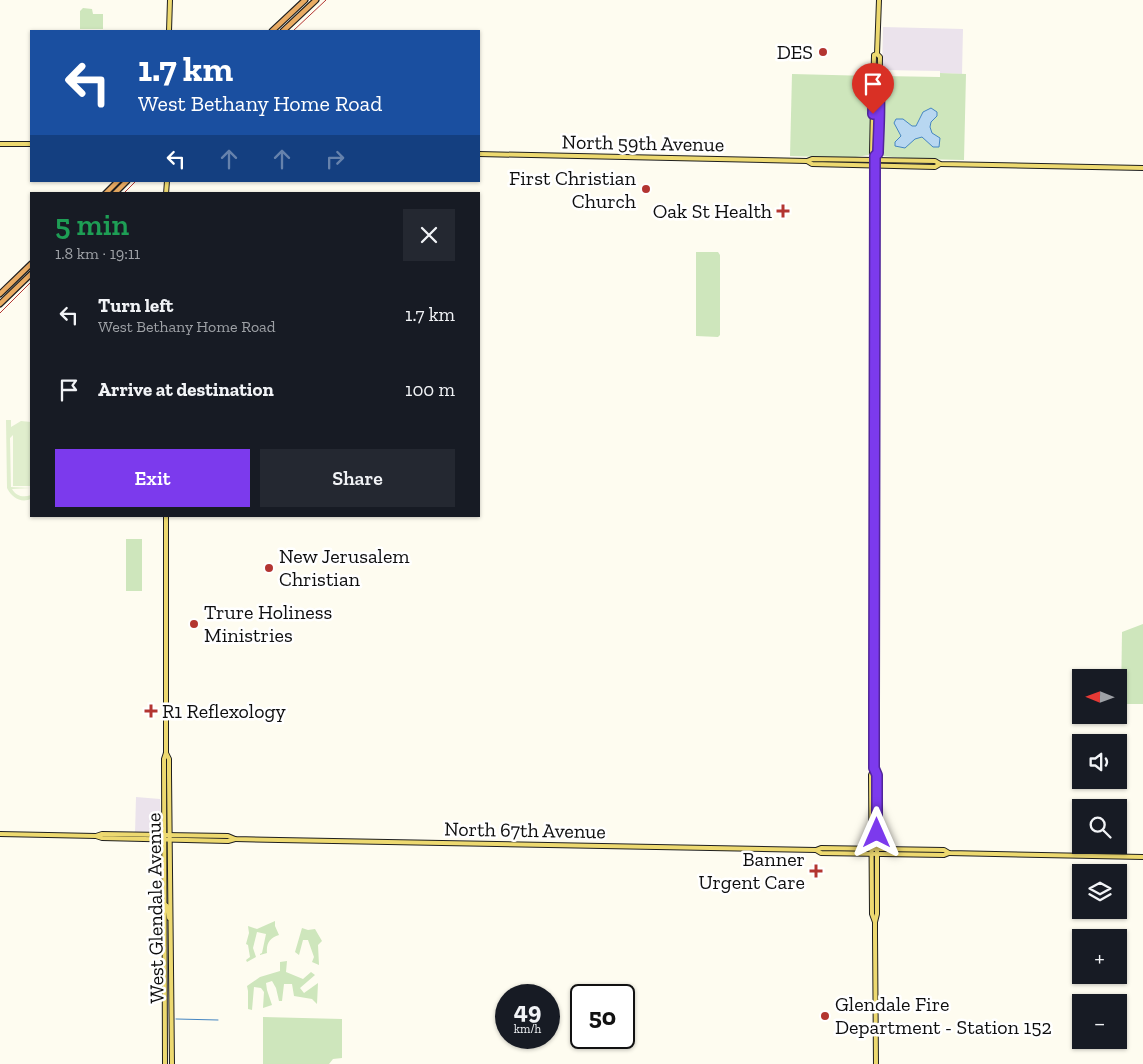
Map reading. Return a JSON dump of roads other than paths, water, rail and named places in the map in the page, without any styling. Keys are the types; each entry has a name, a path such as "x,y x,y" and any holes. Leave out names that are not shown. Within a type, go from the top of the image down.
{"highway":[{"path":"273,30 305,0"},
{"path":"284,30 316,0"},
{"path":"107,192 117,182"},
{"path":"116,192 126,182"},
{"path":"1,291 30,265"},
{"path":"0,304 30,275"}],"main road":[{"path":"169,30 170,0"},
{"path":"875,158 878,153 880,57 877,54 879,0"},
{"path":"876,1064 875,922 872,914 877,775 874,768 875,158 872,153 874,55 877,54"},
{"path":"874,59 877,62 877,70 880,72"},
{"path":"874,72 879,88"},
{"path":"0,144 30,144"},
{"name":"North 59th Avenue","path":"480,154 807,161 812,159 875,158 935,161 940,164 1143,168"},
{"name":"North 59th Avenue","path":"807,161 812,164 935,167 940,164"},
{"name":"West Glendale Avenue","path":"165,1064 163,838 164,759 166,753 166,517"},
{"name":"West Glendale Avenue","path":"166,753 169,762 172,1064"},
{"name":"North 67th Avenue","path":"0,834 96,836 102,834 228,841 235,839 816,850 821,853 874,851 944,855 949,853 1143,857"},
{"path":"164,904 167,906 170,923"},
{"path":"165,1056 172,1056"}],"water":[{"path":"931,108 937,112 937,116 931,122 930,127 932,133 940,138 939,147 933,147 922,137 915,139 905,148 895,146 895,142 901,136 894,123 896,119 903,119 912,126 916,126 923,112"}],"waterway":[{"path":"176,1019 218,1020"}],"railway":[{"path":"294,30 326,0"},
{"path":"125,192 135,182"},
{"path":"0,313 30,283"}],"place":[{"name":"DES","path":"823,52"},
{"name":"First Christian Church","path":"646,189"},
{"name":"Oak St Health","path":"783,211"},
{"name":"New Jerusalem Christian","path":"269,568"},
{"name":"Trure Holiness Ministries","path":"194,624"},
{"name":"R1 Reflexology","path":"151,711"},
{"name":"Banner Urgent Care","path":"816,871"},
{"name":"Glendale Fire Department - Station 152","path":"825,1016"}]}
